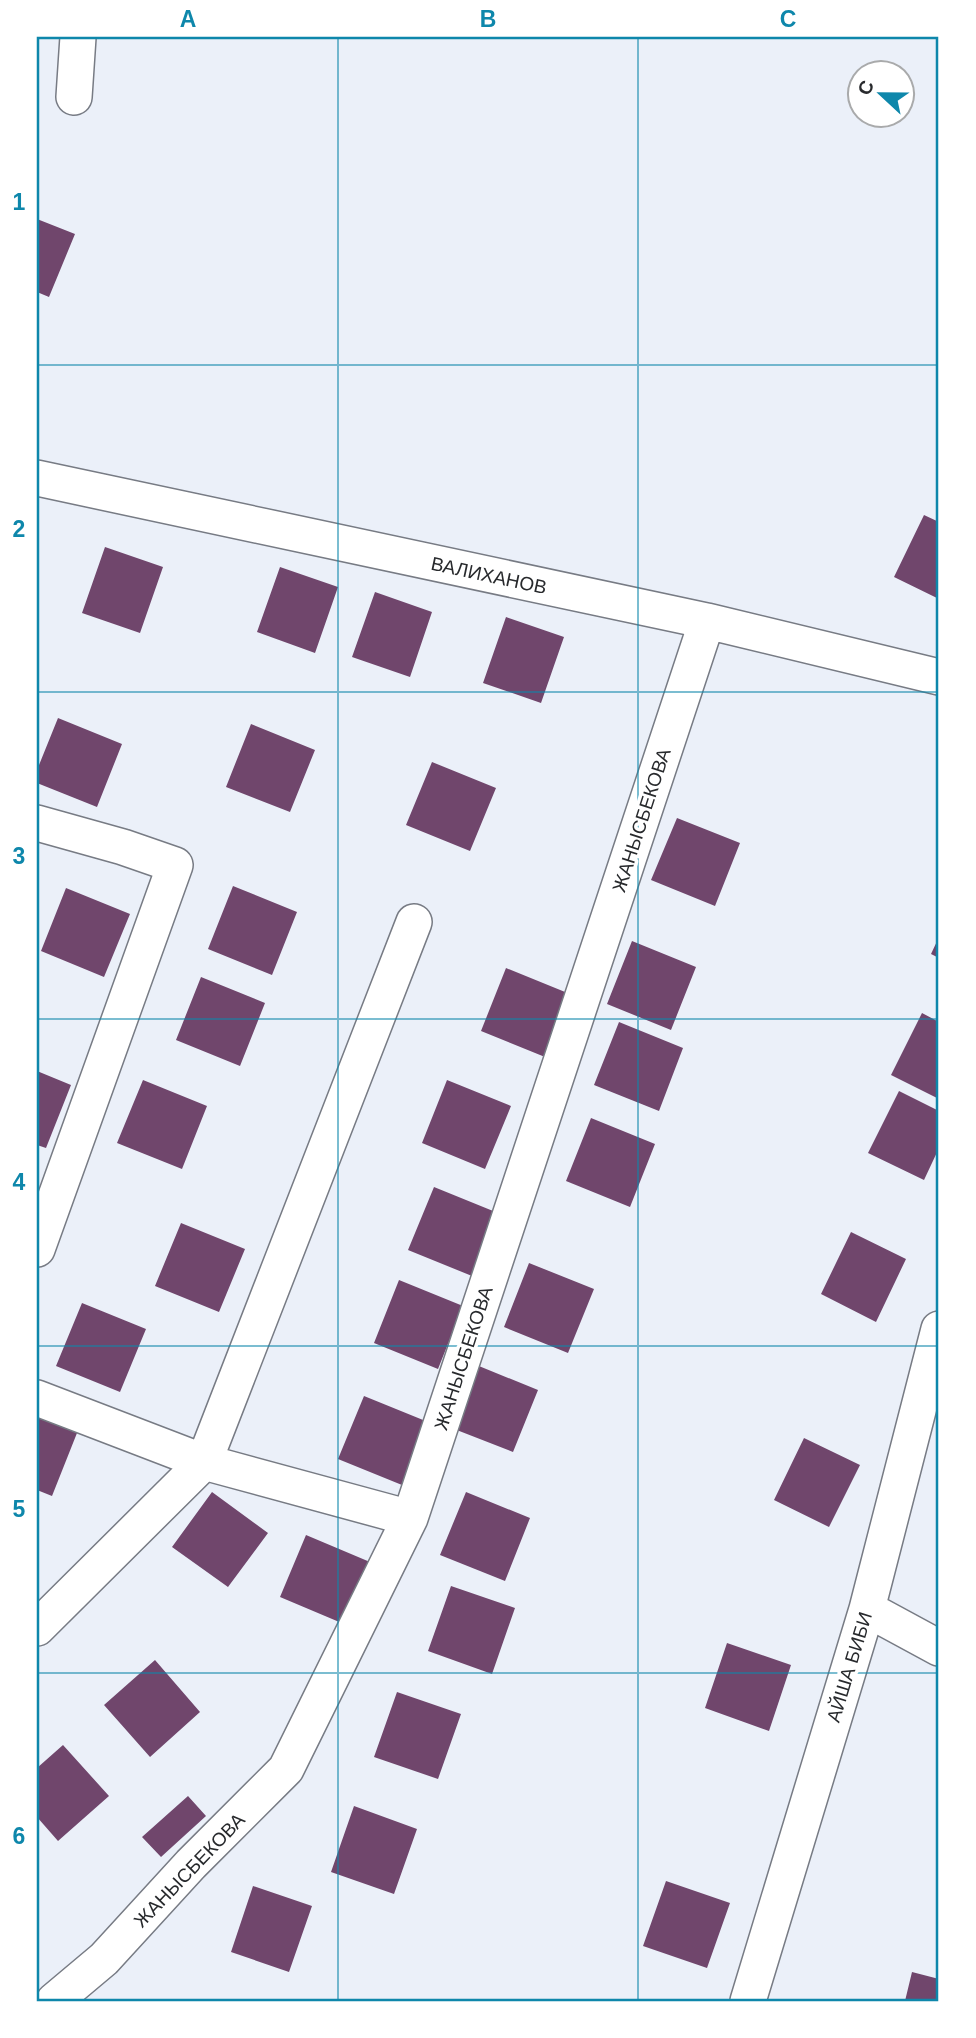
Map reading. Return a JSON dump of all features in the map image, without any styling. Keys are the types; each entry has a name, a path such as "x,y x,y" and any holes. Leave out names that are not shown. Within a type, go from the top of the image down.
{"street":[{"path":"74,97 78,37"},
{"name":"ВАЛИХАНОВ","path":"37,478 707,621 939,677"},
{"name":"ЖАНЫСБЕКОВА","path":"54,2001 104,1959 191,1864 286,1769 410,1518 707,621"},
{"path":"37,823 175,865 37,1249"},
{"path":"37,1628 204,1461 414,922"},
{"name":"АЙША БИБИ","path":"748,2001 867,1609 939,1329"},
{"path":"37,1398 204,1461 410,1518"},
{"path":"867,1609 939,1648"}],"building":[{"path":"37,219 75,234 49,297 37,292"},
{"path":"924,515 939,522 939,599 894,577"},
{"path":"105,547 163,567 140,633 82,613"},
{"path":"280,567 338,587 315,653 257,632"},
{"path":"375,592 432,612 410,677 352,657"},
{"path":"506,617 564,637 541,703 483,683"},
{"path":"58,718 122,744 97,807 37,783 37,770"},
{"path":"251,724 315,750 290,812 226,787"},
{"path":"432,762 496,788 470,851 406,825"},
{"path":"677,818 740,843 715,906 651,880"},
{"path":"233,886 297,912 272,975 208,949"},
{"path":"66,888 130,914 104,977 41,951"},
{"path":"939,937 939,958 931,954"},
{"path":"632,941 696,967 671,1030 607,1004"},
{"path":"506,968 570,994 545,1057 481,1031"},
{"path":"201,977 265,1003 240,1066 176,1040"},
{"path":"922,1013 939,1022 939,1099 891,1075"},
{"path":"619,1022 683,1048 659,1111 594,1085"},
{"path":"37,1071 71,1085 46,1148 37,1145"},
{"path":"143,1080 207,1106 182,1169 117,1143"},
{"path":"447,1080 511,1106 485,1169 422,1143"},
{"path":"899,1091 939,1111 939,1148 924,1180 868,1153"},
{"path":"591,1118 655,1144 630,1207 566,1181"},
{"path":"434,1187 498,1213 472,1276 408,1250"},
{"path":"181,1223 245,1249 219,1312 155,1286"},
{"path":"851,1232 906,1259 876,1322 821,1294"},
{"path":"529,1263 594,1289 568,1353 504,1327"},
{"path":"399,1280 463,1306 438,1369 374,1343"},
{"path":"82,1303 146,1329 120,1392 56,1366"},
{"path":"474,1364 538,1390 513,1452 449,1427"},
{"path":"364,1396 428,1422 402,1485 338,1459"},
{"path":"37,1417 77,1433 52,1496 37,1490"},
{"path":"804,1438 860,1465 829,1527 774,1500"},
{"path":"212,1492 268,1533 228,1587 172,1547"},
{"path":"466,1492 530,1518 505,1581 440,1555"},
{"path":"306,1535 370,1562 344,1624 280,1597"},
{"path":"451,1586 515,1608 492,1674 428,1651"},
{"path":"727,1643 791,1665 769,1731 705,1708"},
{"path":"155,1660 200,1712 150,1757 104,1705"},
{"path":"397,1692 461,1714 438,1779 374,1757"},
{"path":"63,1745 109,1796 58,1841 37,1817 37,1768"},
{"path":"188,1796 206,1816 161,1857 142,1837"},
{"path":"354,1806 417,1829 394,1894 331,1872"},
{"path":"666,1881 730,1903 707,1968 643,1946"},
{"path":"253,1886 312,1906 289,1972 231,1952"},
{"path":"912,1972 939,1979 939,2001 905,2001"}]}
